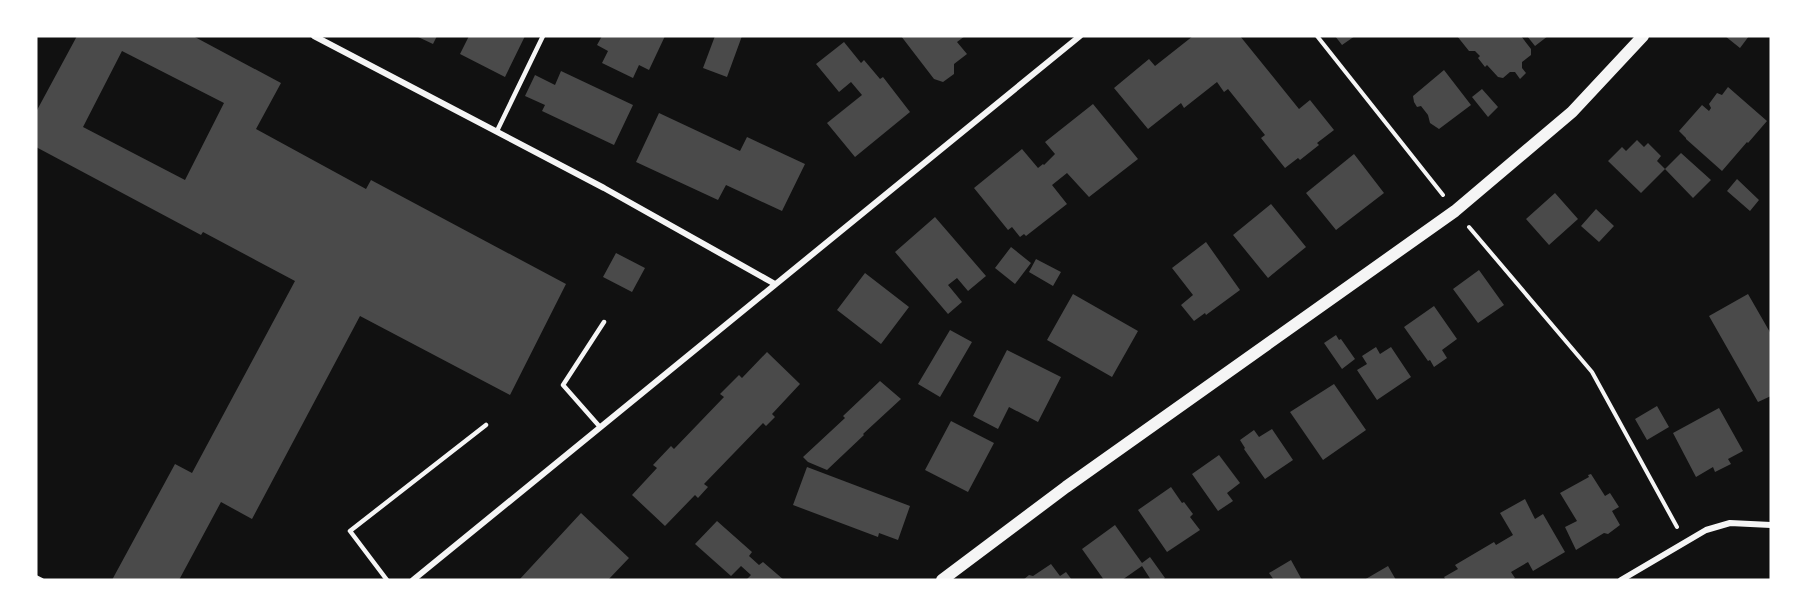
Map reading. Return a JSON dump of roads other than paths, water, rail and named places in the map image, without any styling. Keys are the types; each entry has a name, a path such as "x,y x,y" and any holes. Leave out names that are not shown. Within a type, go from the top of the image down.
{"main road":[{"path":"942,580 1066,487 1455,211 1572,112 1643,36"}],"street":[{"path":"314,36 604,188 775,284"},
{"path":"413,580 1080,36"},
{"path":"1621,580 1706,530 1730,523 1771,525"}],"lane":[{"path":"497,131 543,36"},
{"path":"600,427 563,385 604,322"},
{"path":"387,580 350,531 486,425"}]}
